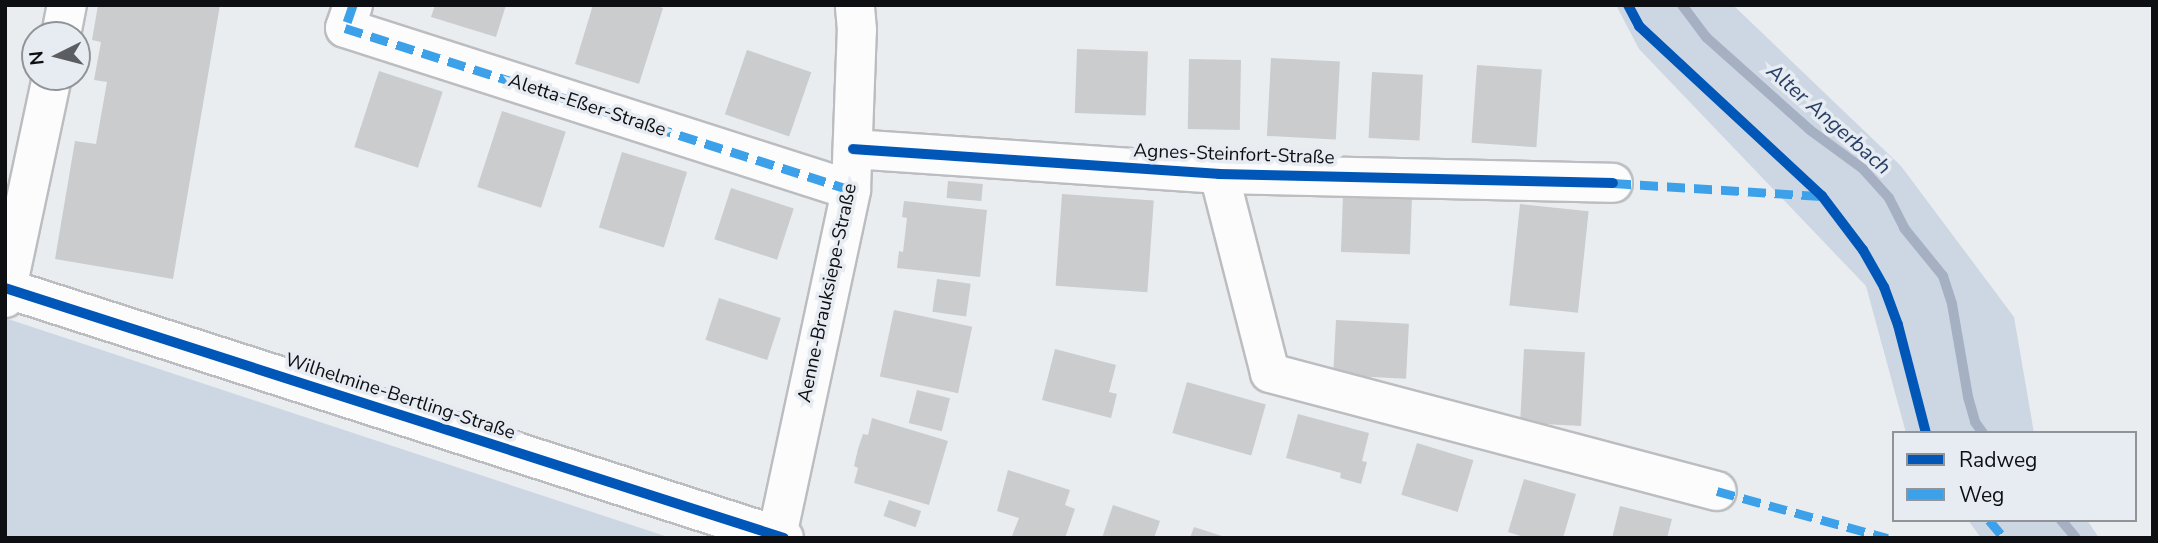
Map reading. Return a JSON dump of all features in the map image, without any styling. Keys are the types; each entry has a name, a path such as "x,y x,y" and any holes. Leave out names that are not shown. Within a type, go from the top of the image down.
{"street":[{"name":"Aletta-Eßer-Straße","path":"353,5 345,28 851,190"},
{"name":"Aenne-Brauksiepe-Straße","path":"780,537 851,190 855,5"},
{"path":"6,292 49,91"},
{"name":"Agnes-Steinfort-Straße","path":"853,149 1219,174 1613,183"},
{"name":"Agnes-Steinfort-Straße","path":"1219,174 1270,373 1717,491"},
{"name":"Wilhelmine-Bertling-Straße","path":"6,292 780,537"}],"shaded area":[{"path":"1616,5 1733,5 1901,166 2014,317 2034,431 1905,431 1866,286 1639,49"},
{"path":"5,318 671,538 5,538"},
{"path":"1969,522 2088,522 2099,538 1981,538"}],"building":[{"path":"98,5 220,5 173,279 55,259 75,141 96,144 107,82 94,80 101,42 92,40"},
{"path":"435,5 506,5 496,37 431,17"},
{"path":"593,5 653,5 663,8 639,84 575,64"},
{"path":"1077,49 1148,51 1146,115 1075,113"},
{"path":"747,50 811,72 789,136 725,114"},
{"path":"1271,58 1340,62 1336,140 1267,136"},
{"path":"1189,59 1241,60 1240,130 1188,129"},
{"path":"1477,65 1542,70 1536,147 1472,143"},
{"path":"379,71 443,92 418,168 354,147"},
{"path":"1372,72 1423,75 1419,141 1369,138"},
{"path":"502,111 566,132 541,208 477,187"},
{"path":"622,152 687,172 664,247 599,228"},
{"path":"948,181 983,184 981,201 947,198"},
{"path":"731,188 794,208 777,260 714,239"},
{"path":"1062,194 1154,200 1147,292 1056,286"},
{"path":"1343,194 1412,196 1410,254 1341,252"},
{"path":"904,201 987,210 980,277 897,268 899,251 903,252 907,218 902,217"},
{"path":"1520,204 1589,211 1578,313 1509,305"},
{"path":"937,279 971,284 966,316 932,312"},
{"path":"719,298 781,318 767,360 705,340"},
{"path":"894,310 972,327 958,393 880,377"},
{"path":"1336,320 1409,324 1406,379 1333,375"},
{"path":"1055,349 1116,365 1109,392 1117,394 1111,418 1042,400"},
{"path":"1524,349 1585,352 1581,426 1520,423"},
{"path":"1187,382 1266,405 1251,456 1172,433"},
{"path":"917,390 950,398 942,431 909,423"},
{"path":"1298,414 1369,433 1362,461 1367,462 1361,484 1340,478 1341,473 1286,458"},
{"path":"872,418 948,441 929,505 854,483 858,468 854,466 858,449 863,434 868,435"},
{"path":"1417,443 1473,460 1458,512 1401,495"},
{"path":"1008,470 1070,490 1065,505 1075,509 1065,538 1012,536 1019,518 997,511"},
{"path":"1524,479 1576,494 1563,538 1527,538 1508,532"},
{"path":"889,500 921,511 916,527 883,516"},
{"path":"1113,505 1160,521 1154,538 1102,538"},
{"path":"1620,506 1672,519 1667,538 1612,538"},
{"path":"1194,527 1225,537 1190,538"}],"waterway":[{"name":"Alter Angerbach","path":"1682,5 1706,37 1810,130 1863,169 1889,198 1904,228 1943,276 1952,304 1968,397 1975,422 1982,431"},
{"name":"Alter Angerbach","path":"2063,522 2076,538"}],"marked path":[{"path":"353,5 345,28 851,190"},
{"path":"1613,183 1822,196"},
{"path":"1717,491 1888,538"},
{"path":"1991,522 2004,538"}],"cycle path":[{"path":"1628,5 1639,26 1822,196 1863,250 1884,287 1898,325 1925,431"},
{"path":"853,149 1219,174 1613,183"},
{"path":"5,288 784,538"}]}
